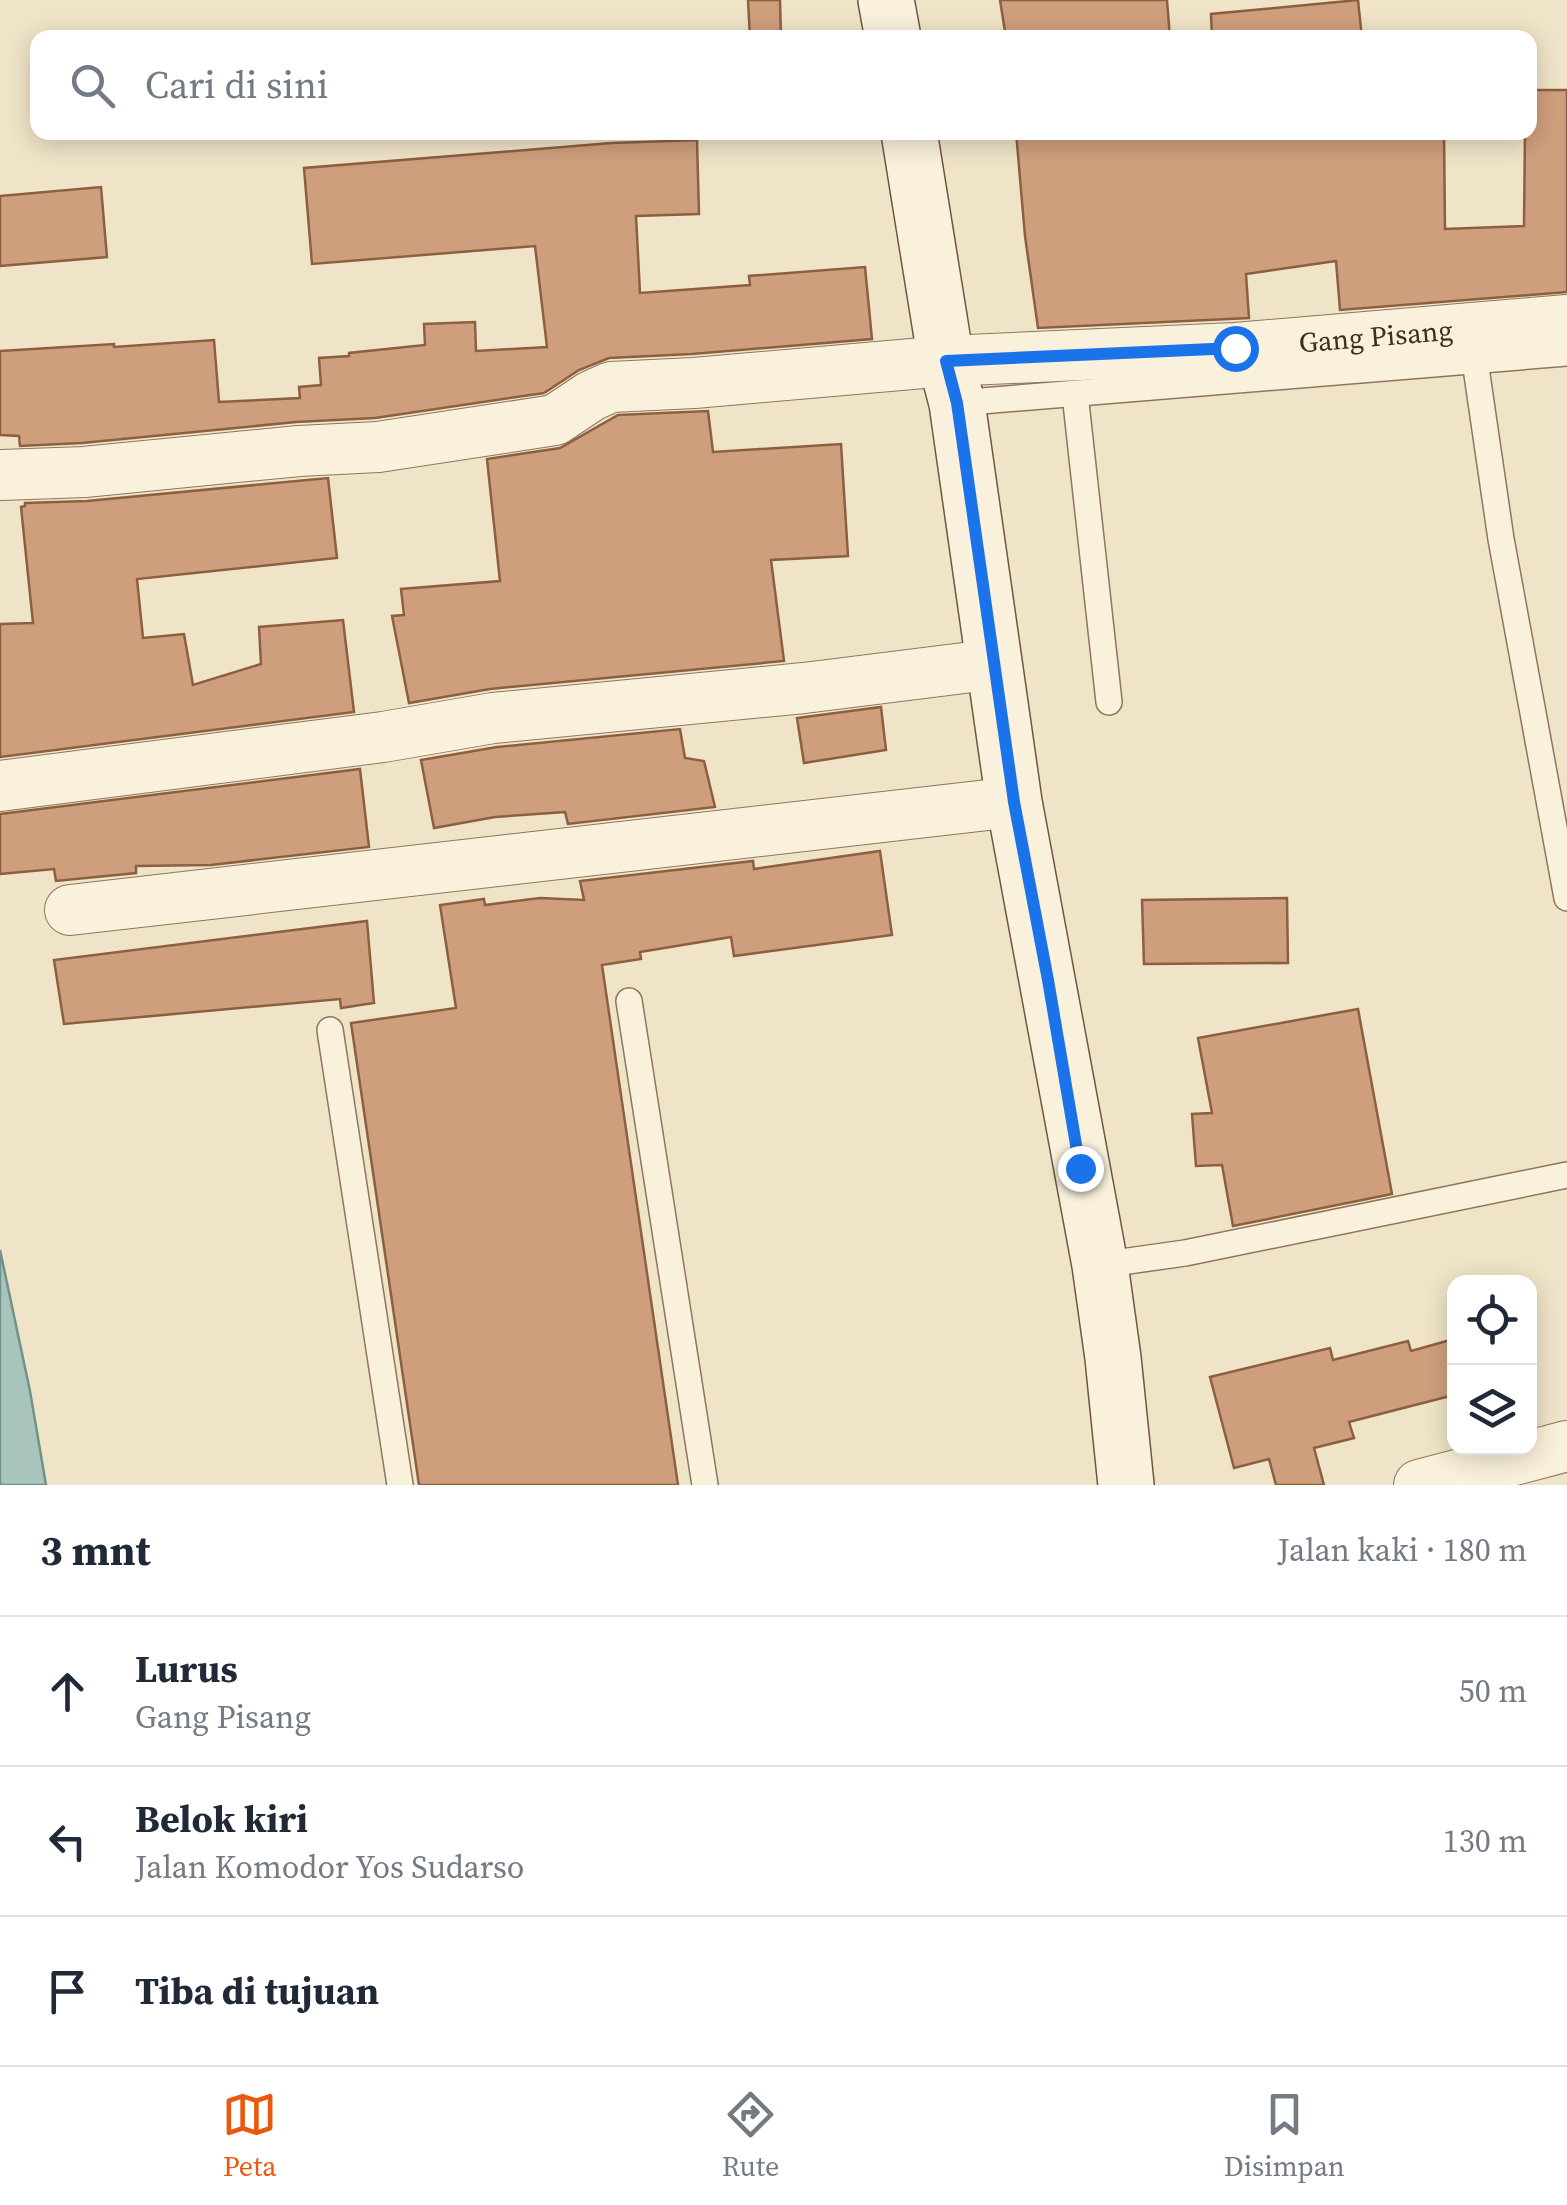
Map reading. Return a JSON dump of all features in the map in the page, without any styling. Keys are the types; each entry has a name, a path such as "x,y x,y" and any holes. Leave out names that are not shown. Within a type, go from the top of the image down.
{"street":[{"path":"886,0 892,30"},
{"path":"911,140 964,388 1014,802 1106,1264 1126,1485"},
{"name":"Gang Pisang","path":"2,475 84,472 378,447 555,420 611,387 694,383 964,388 1235,348 1567,320"},
{"path":"0,786 383,737 493,718 804,688 996,664"},
{"path":"70,910 1014,802"},
{"path":"1419,1485 1567,1446"}],"lane":[{"path":"964,388 1046,396 1567,353"},
{"path":"1474,360 1501,539 1567,898"},
{"path":"1074,394 1109,702"},
{"path":"629,1002 705,1485"},
{"path":"330,1030 400,1485"},
{"path":"1106,1264 1567,1175"}],"water":[{"path":"0,1250 30,1391 46,1485 0,1485"}],"building":[{"path":"748,0 780,0 781,30 750,30"},
{"path":"1000,0 1167,0 1169,30 1005,30"},
{"path":"1358,0 1361,30 1212,30 1211,14"},
{"path":"1537,90 1567,90 1567,292 1340,310 1336,261 1246,274 1249,318 1038,328 1017,140 1444,140 1445,229 1524,226 1525,140 1537,140"},
{"path":"697,140 699,214 636,216 640,293 750,285 749,276 865,267 872,339 609,358 579,370 544,393 375,418 20,446 19,436 0,435 0,351 214,340 219,402 300,398 299,387 321,385 319,358 425,345 424,324 475,322 476,351 547,347 535,246 312,264 304,168 611,143"},
{"path":"101,187 107,257 0,266 0,196"},
{"path":"708,411 713,452 841,444 848,556 771,560 784,661 490,689 409,703 392,616 404,615 401,589 500,581 487,459 560,448 618,415"},
{"path":"328,478 337,558 137,579 143,638 184,634 193,685 261,664 259,627 343,620 354,712 0,757 0,624 33,623 21,507 25,503 87,501"},
{"path":"881,707 886,750 804,763 797,718"},
{"path":"680,729 685,758 704,761 715,807 568,824 565,812 495,817 434,828 421,760 497,747"},
{"path":"360,769 369,847 211,865 136,866 136,873 56,881 54,869 0,874 0,814"},
{"path":"880,851 892,935 734,956 731,937 640,952 641,959 602,965 678,1485 419,1485 351,1023 456,1008 440,905 484,899 485,905 540,898 584,900 580,881 753,861 754,869"},
{"path":"1287,898 1288,963 1144,964 1142,900"},
{"path":"367,921 374,1003 341,1008 340,999 64,1024 54,960"},
{"path":"1358,1009 1392,1194 1233,1226 1222,1165 1196,1166 1192,1114 1212,1113 1198,1038"},
{"path":"1408,1341 1411,1351 1447,1341 1447,1397 1349,1422 1354,1438 1314,1448 1324,1485 1276,1485 1269,1459 1234,1468 1210,1377 1330,1348 1333,1360"}],"route":[{"path":"1080,1168 1014,802 957,403 946,361 1235,348"}]}
